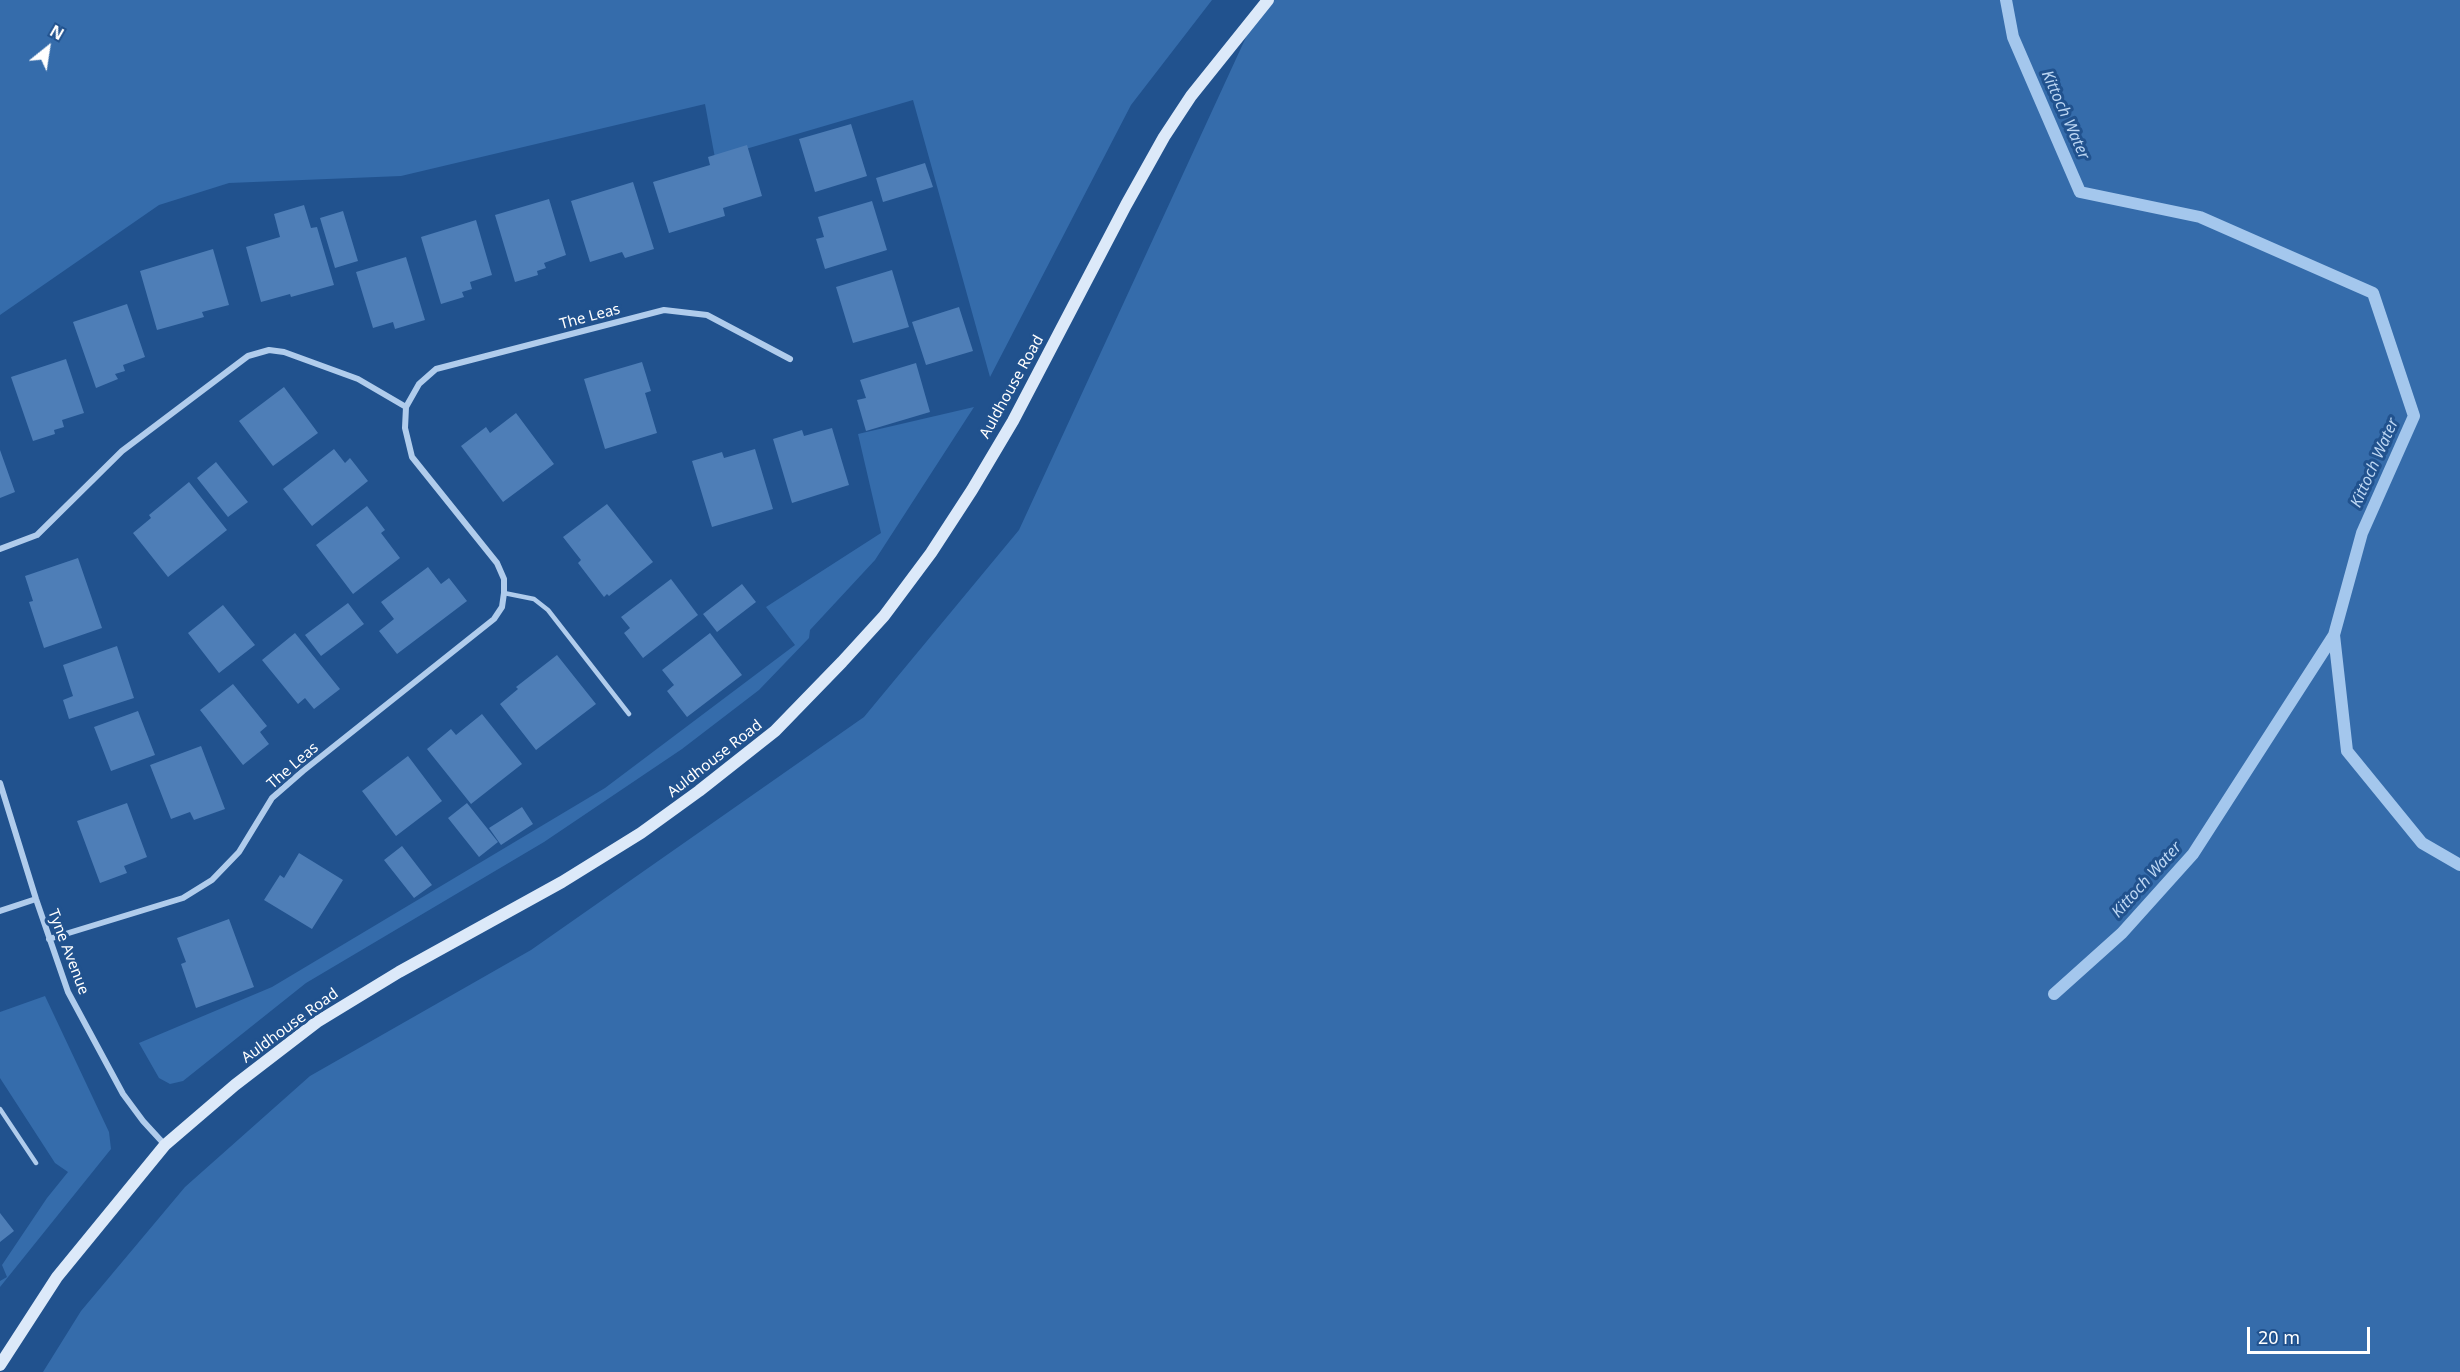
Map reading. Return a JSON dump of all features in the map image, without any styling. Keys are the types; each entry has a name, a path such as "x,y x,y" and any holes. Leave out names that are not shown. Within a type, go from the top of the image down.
{"street":[{"name":"Auldhouse Road","path":"0,1365 57,1277 165,1145 235,1085 317,1022 399,972 562,882 651,826 775,731 842,662 884,616 931,553 972,490 1013,421 1126,205 1164,138 1191,96 1268,0"},
{"name":"The Leas","path":"406,406 419,384 436,369 664,310 707,315 790,359"},
{"path":"0,549 38,535 122,451 248,356 269,350 284,352 358,379 406,406 405,428 412,457 497,563 504,579 504,593"},
{"name":"The Leas","path":"49,939 183,898 212,880 239,852 272,798 494,619 502,608 504,593"},
{"name":"Tyne Avenue","path":"0,783 68,992 123,1094 165,1145"},
{"path":"0,911 36,899"}],"lane":[{"path":"504,593 534,599 548,610 629,714"},
{"path":"0,1109 36,1163"}],"shaded area":[{"path":"0,0 1212,0 1131,105 990,377 913,100 715,158 705,104 401,176 229,183 159,205 0,315"},
{"path":"1273,0 2460,0 2460,1372 43,1372 81,1311 185,1187 310,1076 531,950 864,717 1019,530 1259,9"},
{"path":"974,407 875,560 810,630 809,638 759,690 682,749 544,842 306,983 183,1081 170,1084 159,1078 139,1043 272,987 605,788 795,645 766,607 881,533 858,434"},
{"path":"45,996 109,1132 111,1149 0,1287 0,1281 7,1277 2,1265 47,1198 68,1172 55,1163 0,1078 0,1012"}],"building":[{"path":"851,124 867,176 815,192 799,139"},
{"path":"747,145 762,196 723,208 725,216 669,233 653,182 710,165 708,157"},
{"path":"925,163 933,187 883,202 876,178"},
{"path":"633,182 654,249 625,258 622,252 590,262 571,201"},
{"path":"549,199 566,255 544,263 546,268 537,271 538,275 515,282 495,215"},
{"path":"872,201 887,250 825,269 816,239 824,237 818,217"},
{"path":"304,205 311,228 317,227 334,285 291,297 290,294 261,302 246,247 280,237 274,214"},
{"path":"343,211 358,261 335,268 320,218"},
{"path":"476,220 492,275 470,282 472,289 462,292 464,297 441,304 421,237"},
{"path":"213,249 229,305 202,312 204,317 157,330 140,271"},
{"path":"406,257 425,320 395,329 393,322 373,328 356,272"},
{"path":"892,270 909,327 853,343 836,287"},
{"path":"127,304 145,357 123,365 125,371 115,374 118,379 96,388 73,322"},
{"path":"959,307 973,351 926,365 912,322"},
{"path":"66,359 84,413 62,420 64,427 54,430 55,434 33,441 11,377"},
{"path":"642,362 651,391 645,393 657,433 605,449 584,379"},
{"path":"916,363 930,412 866,431 857,400 866,398 860,380"},
{"path":"284,387 318,433 273,466 239,421"},
{"path":"516,413 554,464 503,502 461,446 486,427 490,433"},
{"path":"832,428 849,485 792,503 773,439 802,430 804,436"},
{"path":"334,449 345,463 350,458 368,481 312,526 283,489"},
{"path":"755,449 773,509 712,527 692,461 722,452 724,458"},
{"path":"0,450 15,492 0,498"},
{"path":"216,462 248,502 228,517 197,478"},
{"path":"189,482 227,530 168,577 133,533 151,518 149,515"},
{"path":"607,504 653,562 609,596 607,594 604,597 578,563 581,560 563,537"},
{"path":"367,506 385,530 381,533 400,558 353,594 316,545"},
{"path":"78,558 102,628 44,648 29,602 33,601 25,576"},
{"path":"428,567 441,584 449,578 467,601 397,654 379,631 394,619 381,602"},
{"path":"671,579 698,615 643,658 624,633 630,628 621,617"},
{"path":"742,584 756,602 717,632 703,614"},
{"path":"348,603 364,624 321,656 305,635"},
{"path":"223,605 255,645 219,673 188,633"},
{"path":"295,633 340,689 314,709 305,698 298,704 262,660"},
{"path":"710,633 742,675 687,717 667,691 674,685 662,670"},
{"path":"117,646 134,698 69,719 63,700 73,696 63,665"},
{"path":"557,655 596,704 536,750 500,704 518,689 516,687"},
{"path":"233,684 267,726 260,732 269,744 243,765 200,710"},
{"path":"138,711 155,755 111,771 94,727"},
{"path":"482,714 522,764 471,804 427,749 451,729 456,735"},
{"path":"201,746 225,809 194,820 190,812 171,819 150,765"},
{"path":"408,756 442,801 396,836 362,791"},
{"path":"127,803 147,857 124,866 127,873 100,883 77,821"},
{"path":"467,803 498,842 479,857 448,818"},
{"path":"522,807 533,824 501,845 489,828"},
{"path":"402,846 432,885 414,898 384,860"},
{"path":"299,853 343,880 312,929 264,900 280,875 284,878"},
{"path":"229,919 254,987 196,1008 181,964 186,962 177,938"},
{"path":"0,1213 14,1231 0,1242"}],"waterway":[{"name":"Kittoch Water","path":"2006,0 2013,37 2080,192 2200,217 2373,293 2414,416 2362,533 2334,635 2193,854 2122,933 2054,994"},
{"path":"2334,635 2347,751 2422,843 2460,865"}]}
